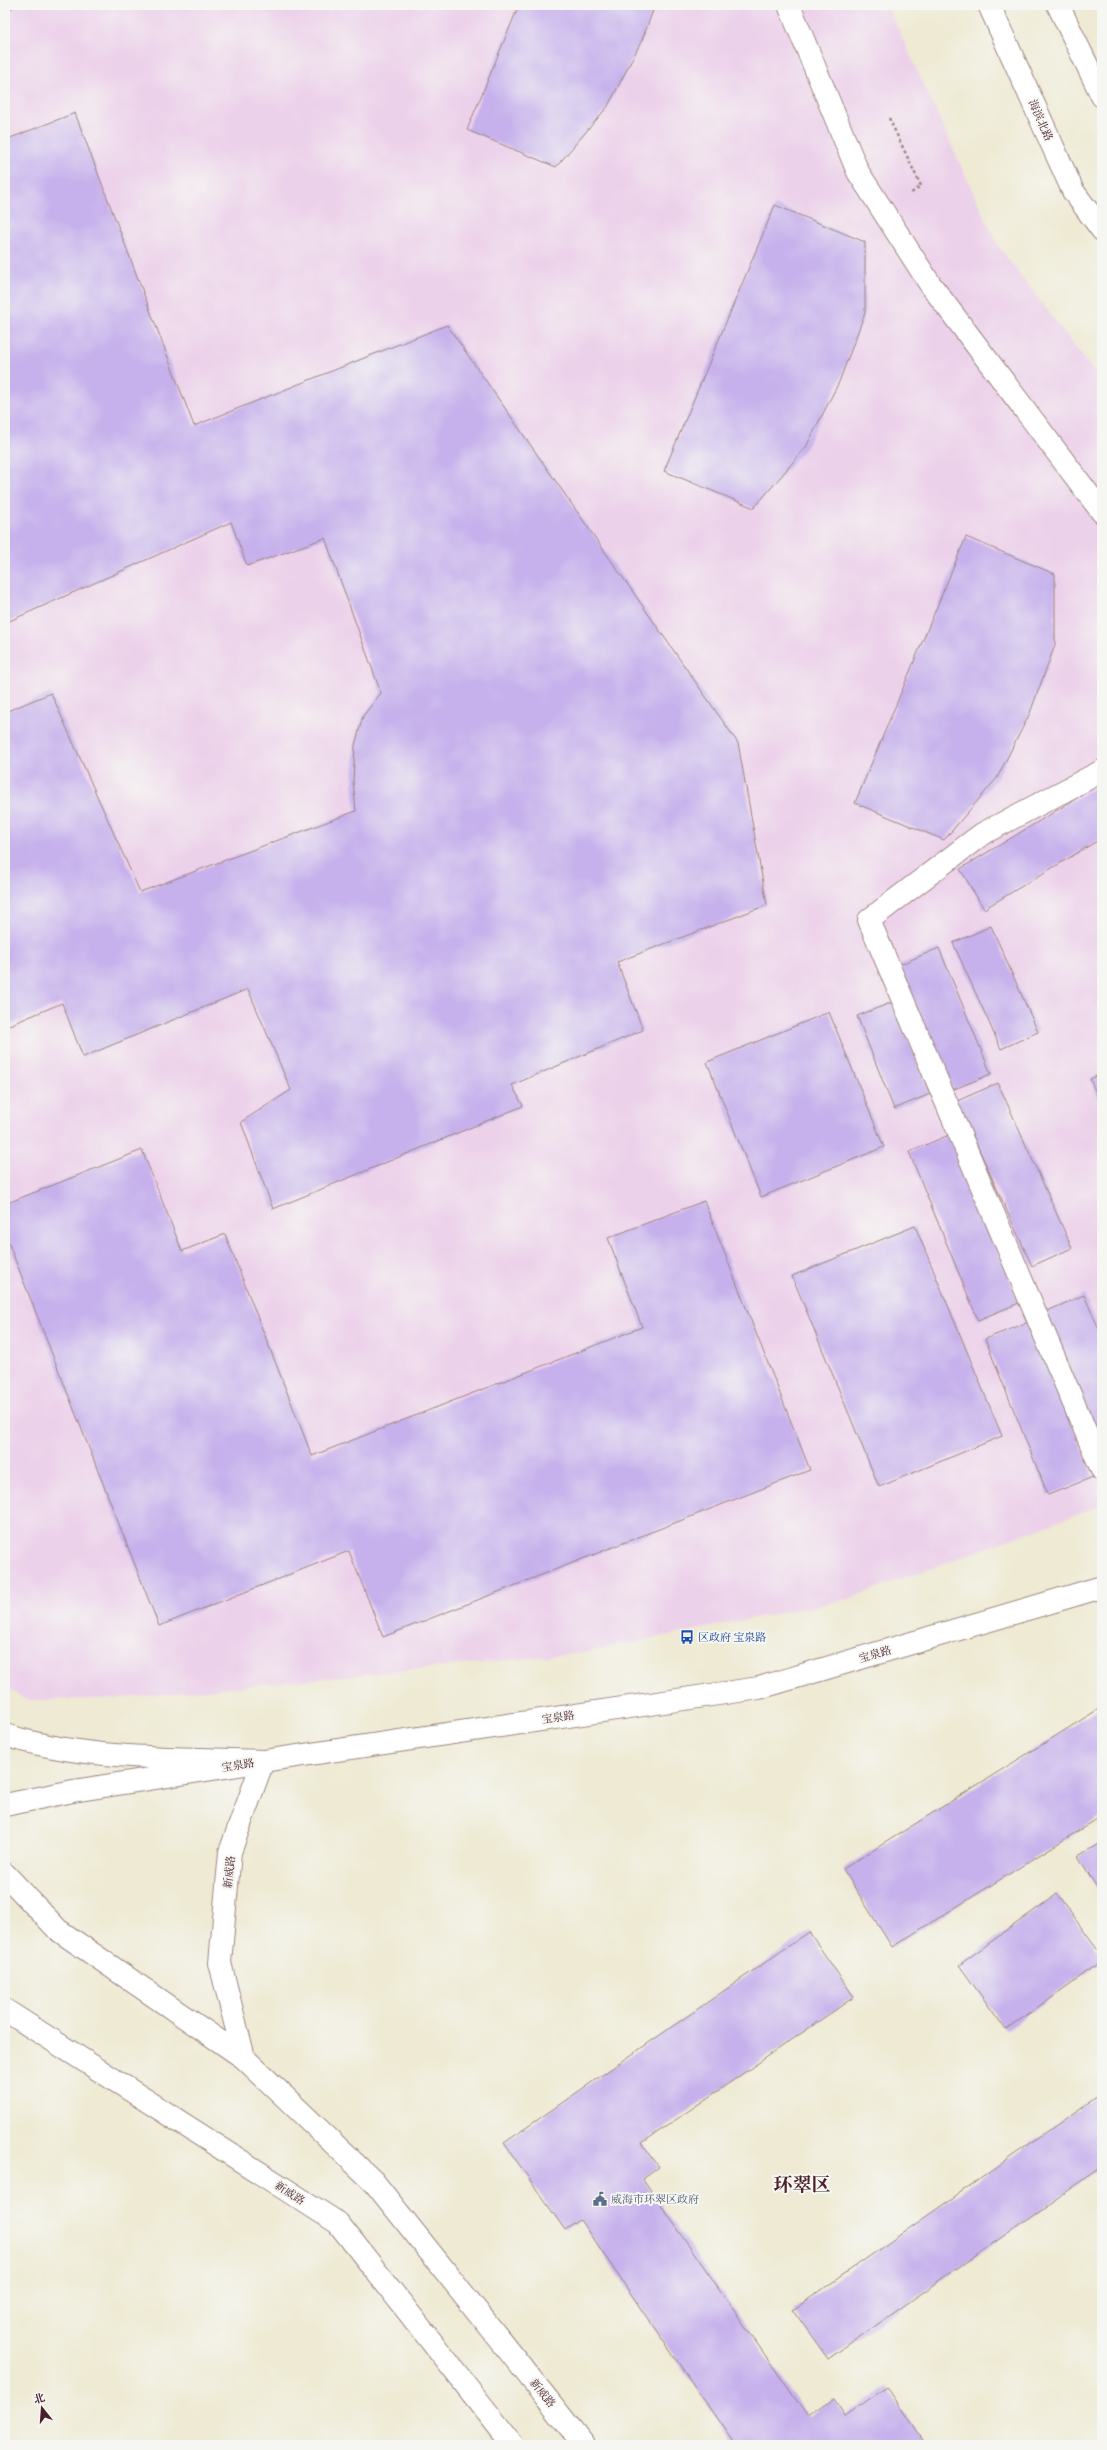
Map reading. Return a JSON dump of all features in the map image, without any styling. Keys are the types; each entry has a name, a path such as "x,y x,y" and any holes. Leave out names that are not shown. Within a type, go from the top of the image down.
{"main road":[{"path":"788,5 858,172 930,284 1102,512"},
{"name":"海滨北路","path":"989,5 1073,191 1102,230"},
{"path":"1058,5 1101,92"},
{"path":"1102,771 982,834 869,920 1102,1470"},
{"name":"宝泉路","path":"5,1805 73,1791 263,1760 759,1688 1102,1587"},
{"path":"5,1735 32,1744 90,1753 263,1760"},
{"name":"新威路","path":"244,2058 220,1962 230,1852 263,1760"},
{"name":"新威路","path":"5,1874 58,1930 244,2058 374,2182 582,2444"},
{"name":"新威路","path":"5,2010 338,2224 513,2445"}],"path":[{"path":"5,10 16,5"},
{"path":"884,213 921,186 889,118"}],"shaded area":[{"path":"5,5 887,5 998,246 1102,382 1102,1505 848,1599 582,1653 113,1699 26,1700 5,1686"}],"building":[{"path":"519,5 655,5 642,40 608,106 556,167 467,130"},
{"path":"75,113 194,426 447,325 738,743 767,905 617,962 643,1030 512,1085 523,1106 273,1209 241,1122 291,1090 248,989 83,1057 62,1003 5,1027 5,712 51,693 140,892 356,811 353,781 355,745 363,716 381,693 325,538 247,566 231,522 5,623 5,140"},
{"path":"775,205 865,242 865,313 839,382 806,447 754,508 664,471"},
{"path":"966,537 1055,574 1055,645 1030,713 997,778 944,840 855,803"},
{"path":"1102,783 1102,838 984,909 960,869"},
{"path":"991,926 1038,1032 1001,1049 953,943"},
{"path":"939,948 991,1074 952,1090 899,965"},
{"path":"893,1002 930,1094 894,1109 857,1016"},
{"path":"829,1012 884,1147 761,1197 707,1062"},
{"path":"1102,1074 1102,1106 1090,1079"},
{"path":"998,1083 1072,1248 1032,1266 957,1101"},
{"path":"949,1135 1019,1303 978,1320 909,1152"},
{"path":"142,1150 182,1251 225,1234 312,1456 642,1327 608,1238 704,1201 810,1470 383,1637 349,1551 159,1626 5,1234 5,1204"},
{"path":"915,1226 1002,1436 879,1487 792,1276"},
{"path":"1084,1295 1102,1336 1102,1434 1097,1436 1045,1312"},
{"path":"1031,1321 1093,1477 1048,1495 985,1339"},
{"path":"1102,1707 1102,1816 892,1947 843,1869"},
{"path":"1102,1842 1102,1896 1078,1856"},
{"path":"1057,1894 1102,1956 1102,1961 1006,2030 959,1965"},
{"name":"威海市环翠区政府","path":"809,1932 854,1997 642,2143 659,2167 643,2179 808,2417 834,2399 845,2416 887,2387 924,2442 920,2445 735,2445 580,2220 565,2230 504,2143"},
{"path":"1102,2093 1102,2167 828,2359 793,2310"}],"place":[{"name":"区政府 宝泉路","path":"687,1637"},
{"name":"威海市环翠区政府","path":"600,2199"}],"district":[{"name":"环翠区","path":"802,2184"}]}
